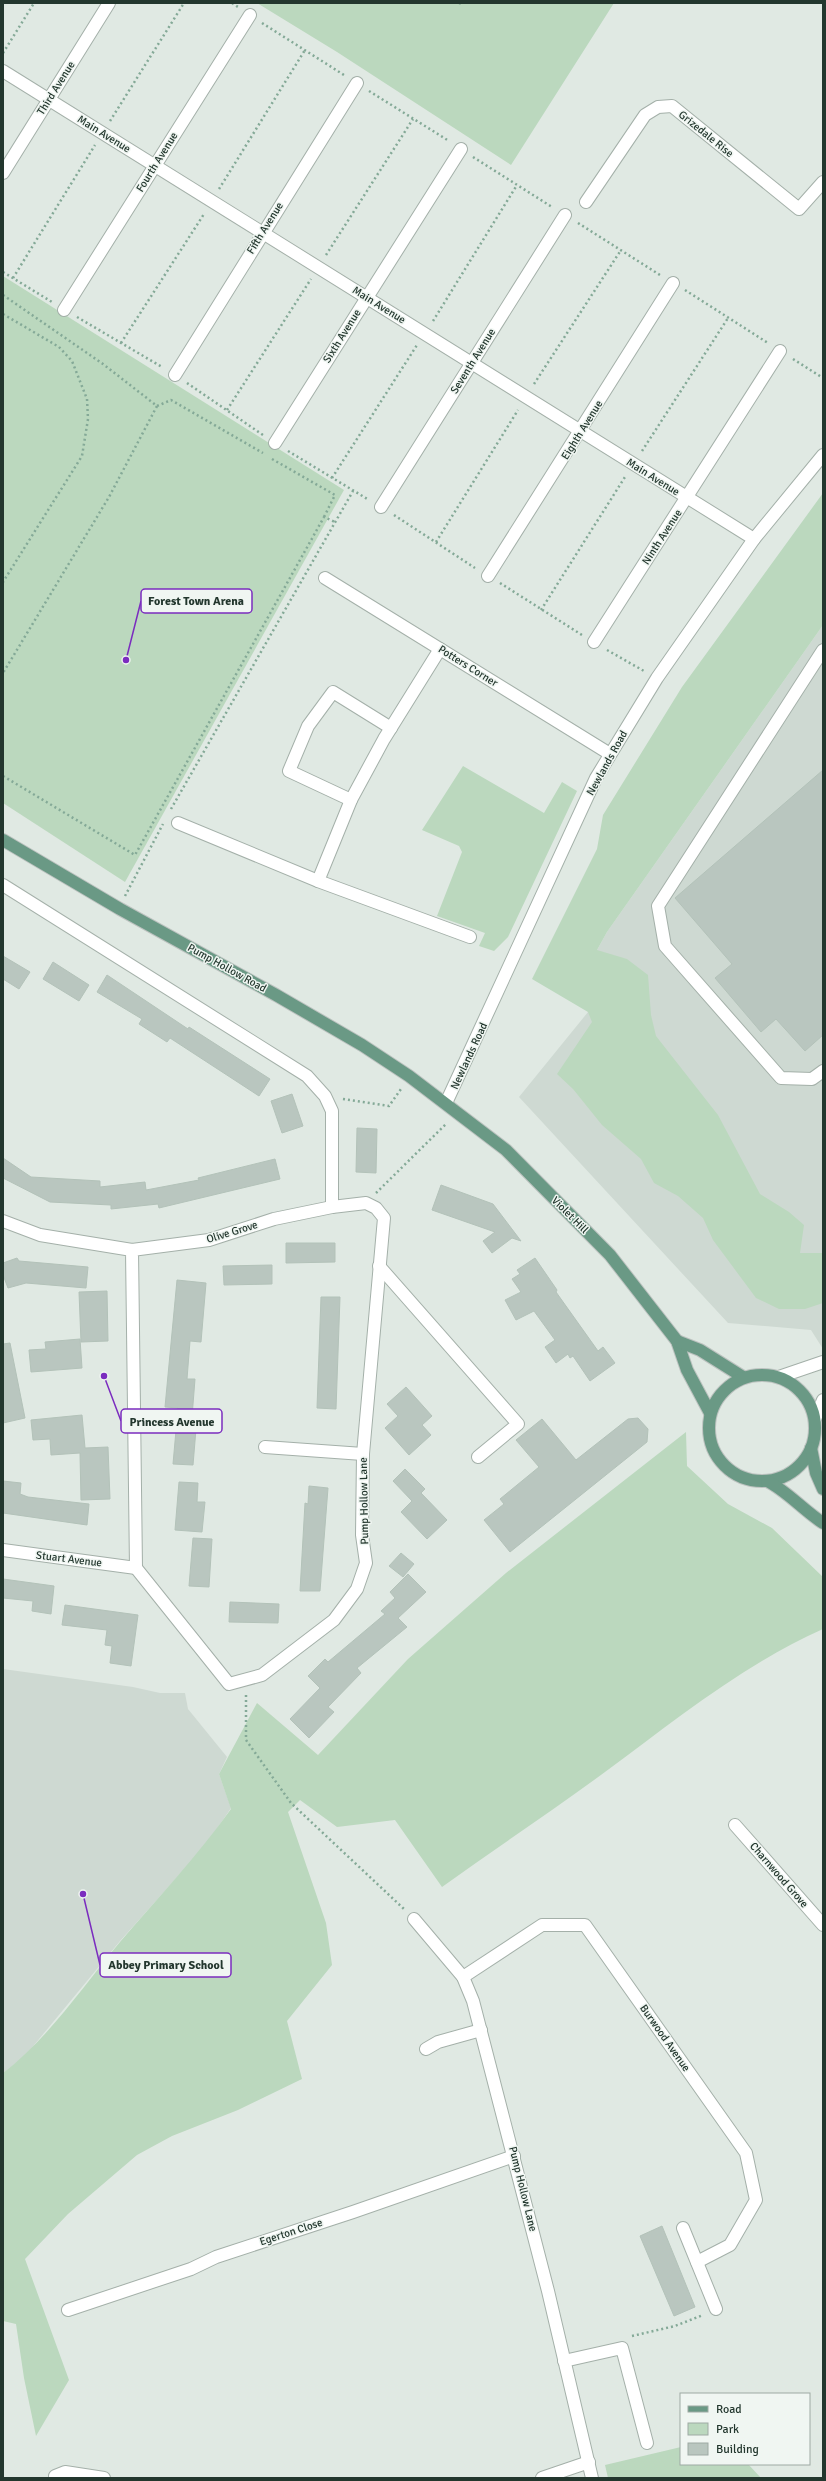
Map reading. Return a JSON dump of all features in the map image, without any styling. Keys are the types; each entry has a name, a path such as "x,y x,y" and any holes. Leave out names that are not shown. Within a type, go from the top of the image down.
{"main road":[{"name":"Pump Hollow Road","path":"3,840 120,909 276,995 410,1076 446,1103"},
{"name":"Violet Hill","path":"446,1103 506,1150 610,1255 677,1341 687,1370 710,1413"},
{"path":"677,1341 700,1350 743,1377"},
{"path":"767,1481 785,1476 794,1471 801,1464 811,1448 815,1434 815,1419 811,1406 803,1393 791,1382 779,1377 759,1374 743,1377 722,1391 710,1413 708,1428 710,1442 716,1456 726,1467 745,1478 767,1481 779,1487 804,1510 823,1522"},
{"path":"811,1448 816,1473 823,1489"}],"street":[{"name":"Third Avenue","path":"3,173 109,3"},
{"name":"Fourth Avenue","path":"64,310 250,15"},
{"name":"Main Avenue","path":"3,71 754,539"},
{"name":"Fifth Avenue","path":"175,375 262,233 357,83"},
{"name":"Grizedale Rise","path":"586,202 645,115 658,107 672,106 799,209 823,182"},
{"name":"Sixth Avenue","path":"275,443 461,149"},
{"name":"Seventh Avenue","path":"381,508 565,215"},
{"name":"Eighth Avenue","path":"488,576 581,432 673,283"},
{"name":"Ninth Avenue","path":"594,642 780,351"},
{"name":"Newlands Road","path":"446,1103 596,778 657,678 754,539 823,455"},
{"name":"Potters Corner","path":"326,578 610,754"},
{"path":"318,881 351,800 391,728 440,649"},
{"path":"823,650 658,906 665,946 781,1078 812,1078 823,1071"},
{"path":"351,800 289,771 308,726 332,692 391,728"},
{"path":"178,823 318,881 470,938"},
{"path":"3,885 307,1076 325,1096 332,1111 332,1207"},
{"path":"366,1203 376,1208 384,1218 379,1266 518,1424 478,1457"},
{"name":"Olive Grove","path":"3,1221 40,1235 132,1250 209,1240 274,1219 332,1207 366,1203"},
{"path":"132,1250 136,1568 229,1684 246,1681"},
{"name":"Pump Hollow Lane","path":"246,1681 262,1675 334,1620 357,1589 366,1563 362,1535 363,1454 379,1266"},
{"path":"779,1377 823,1362"},
{"path":"815,1419 823,1400"},
{"path":"265,1447 363,1454"},
{"name":"Stuart Avenue","path":"3,1550 136,1568"},
{"name":"Charnwood Grove","path":"735,1826 823,1925"},
{"name":"Pump Hollow Lane","path":"414,1919 463,1977 473,2001 514,2156 592,2478"},
{"name":"Burwood Avenue","path":"463,1977 542,1925 585,1925 746,2153 756,2200 730,2245 697,2262"},
{"path":"426,2049 438,2042 481,2030"},
{"name":"Egerton Close","path":"68,2310 191,2269 216,2256 353,2212 514,2156"},
{"path":"683,2228 716,2309"},
{"path":"564,2361 622,2348 647,2443"},
{"path":"542,2478 589,2462"},
{"path":"56,2476 65,2472 104,2478"}],"path":[{"path":"3,53 34,3"},
{"path":"232,3 823,378"},
{"path":"459,3 463,6"},
{"path":"3,272 64,310 175,375 275,443 594,642 657,678"},
{"path":"3,295 104,364 157,406"},
{"path":"3,314 59,347 72,361 87,399 88,419 82,456 3,582"},
{"path":"3,673 109,497 157,406 171,400 336,495 135,854 3,776"},
{"path":"167,816 353,491"},
{"path":"324,517 336,522"},
{"path":"120,909 130,884 163,823"},
{"path":"325,1096 389,1106 410,1076"},
{"path":"366,1203 457,1112"},
{"path":"246,1681 246,1740 291,1803 414,1919"},
{"path":"627,2338 675,2326 716,2309"}],"shaded area":[{"path":"823,625 823,1349 811,1330 728,1323 519,1097 588,1012 597,950 607,932"},
{"path":"3,1669 133,1687 160,1693 185,1693 188,1709 227,1757 219,1774 231,1808 205,1846 120,1941 25,2056 3,2073"}],"green space":[{"path":"257,3 614,3 511,165 337,52"},
{"path":"3,276 344,490 125,882 3,803"},
{"path":"823,493 823,625 607,932 597,950 627,959 648,975 651,1015 656,1036 718,1115 760,1194 789,1212 804,1225 800,1253 823,1253 823,1303 805,1309 779,1309 756,1298 713,1240 703,1218 678,1196 654,1183 641,1159 602,1125 573,1089 557,1074 592,1022 588,1012 532,979 597,849 603,815 682,687"},
{"path":"463,766 544,813 562,782 577,791 508,937 494,951 479,946 485,933 437,916 462,852 459,846 422,830"},
{"path":"686,1432 687,1466 728,1504 772,1528 823,1577 823,1629 765,1659 710,1694 585,1787 442,1887 395,1820 337,1827 300,1800 288,1812 326,1923 332,1965 287,2021 302,2079 238,2110 172,2136 137,2155 68,2214 25,2259 69,2380 36,2436 24,2378 16,2324 3,2321 3,2073 35,2044 65,2011 120,1942 191,1860 231,1809 219,1774 257,1703 318,1755 408,1659 506,1573"},
{"path":"680,2447 680,2465 749,2465 761,2478 608,2478 605,2465"}],"building":[{"path":"823,770 823,1035 805,1051 776,1019 761,1032 715,978 732,964 675,898"},
{"path":"3,956 30,972 19,989 3,979"},
{"path":"53,962 89,985 79,1001 43,979"},
{"path":"107,975 188,1029 189,1027 270,1079 259,1096 170,1038 167,1042 139,1024 142,1019 97,992"},
{"path":"292,1094 303,1126 282,1133 271,1101"},
{"path":"357,1128 377,1129 376,1173 356,1172"},
{"path":"3,1158 31,1177 100,1181 100,1187 145,1182 146,1190 199,1180 198,1178 275,1159 280,1179 159,1208 158,1204 111,1209 111,1205 50,1202 3,1178"},
{"path":"441,1185 493,1204 521,1241 512,1238 492,1253 483,1241 495,1232 432,1210"},
{"path":"286,1243 335,1243 335,1262 286,1263"},
{"path":"17,1258 19,1261 88,1267 86,1288 26,1283 8,1288 3,1275 3,1263"},
{"path":"535,1258 557,1290 556,1292 598,1351 603,1347 615,1363 590,1381 573,1356 570,1358 568,1354 556,1363 545,1347 555,1340 534,1311 516,1320 505,1300 521,1292 512,1279 520,1274 517,1270"},
{"path":"272,1265 272,1284 224,1285 223,1266"},
{"path":"177,1280 206,1283 201,1342 190,1341 187,1379 195,1379 192,1417 197,1417 193,1465 173,1464 178,1408 165,1407"},
{"path":"107,1291 108,1341 81,1342 79,1292"},
{"path":"321,1297 340,1297 336,1409 317,1408"},
{"path":"80,1339 82,1368 31,1372 29,1350 46,1349 45,1342"},
{"path":"10,1343 25,1418 3,1423 3,1344"},
{"path":"406,1387 432,1416 422,1425 431,1435 409,1455 385,1428 398,1416 387,1404"},
{"path":"82,1415 85,1448 108,1447 110,1499 81,1500 80,1453 51,1455 50,1439 33,1440 31,1420"},
{"path":"638,1418 648,1429 647,1442 510,1552 484,1520 504,1504 500,1499 539,1467 516,1440 542,1419 576,1460 628,1419"},
{"path":"405,1469 425,1489 421,1493 447,1520 427,1539 401,1512 412,1501 393,1481"},
{"path":"3,1481 21,1483 20,1494 28,1497 89,1504 87,1525 3,1513"},
{"path":"179,1482 198,1483 197,1502 205,1502 202,1532 175,1530"},
{"path":"309,1486 328,1488 320,1591 300,1591 305,1503 308,1504"},
{"path":"193,1538 212,1539 209,1587 189,1586"},
{"path":"401,1553 414,1564 403,1577 389,1566"},
{"path":"408,1574 426,1592 398,1618 407,1627 357,1668 361,1673 328,1707 334,1712 309,1738 290,1719 320,1688 308,1676 325,1659 328,1662 385,1614 381,1611 395,1598 390,1592"},
{"path":"3,1579 54,1586 51,1614 32,1611 33,1601 3,1598"},
{"path":"230,1602 279,1604 278,1623 229,1622"},
{"path":"65,1605 138,1615 131,1666 110,1663 112,1646 105,1645 107,1630 62,1625"},
{"path":"662,2226 695,2307 674,2316 640,2236"}],"place":[{"name":"Forest Town Arena","path":"126,660"},
{"name":"Princess Avenue","path":"104,1376"},
{"name":"Abbey Primary School","path":"83,1894"}]}
